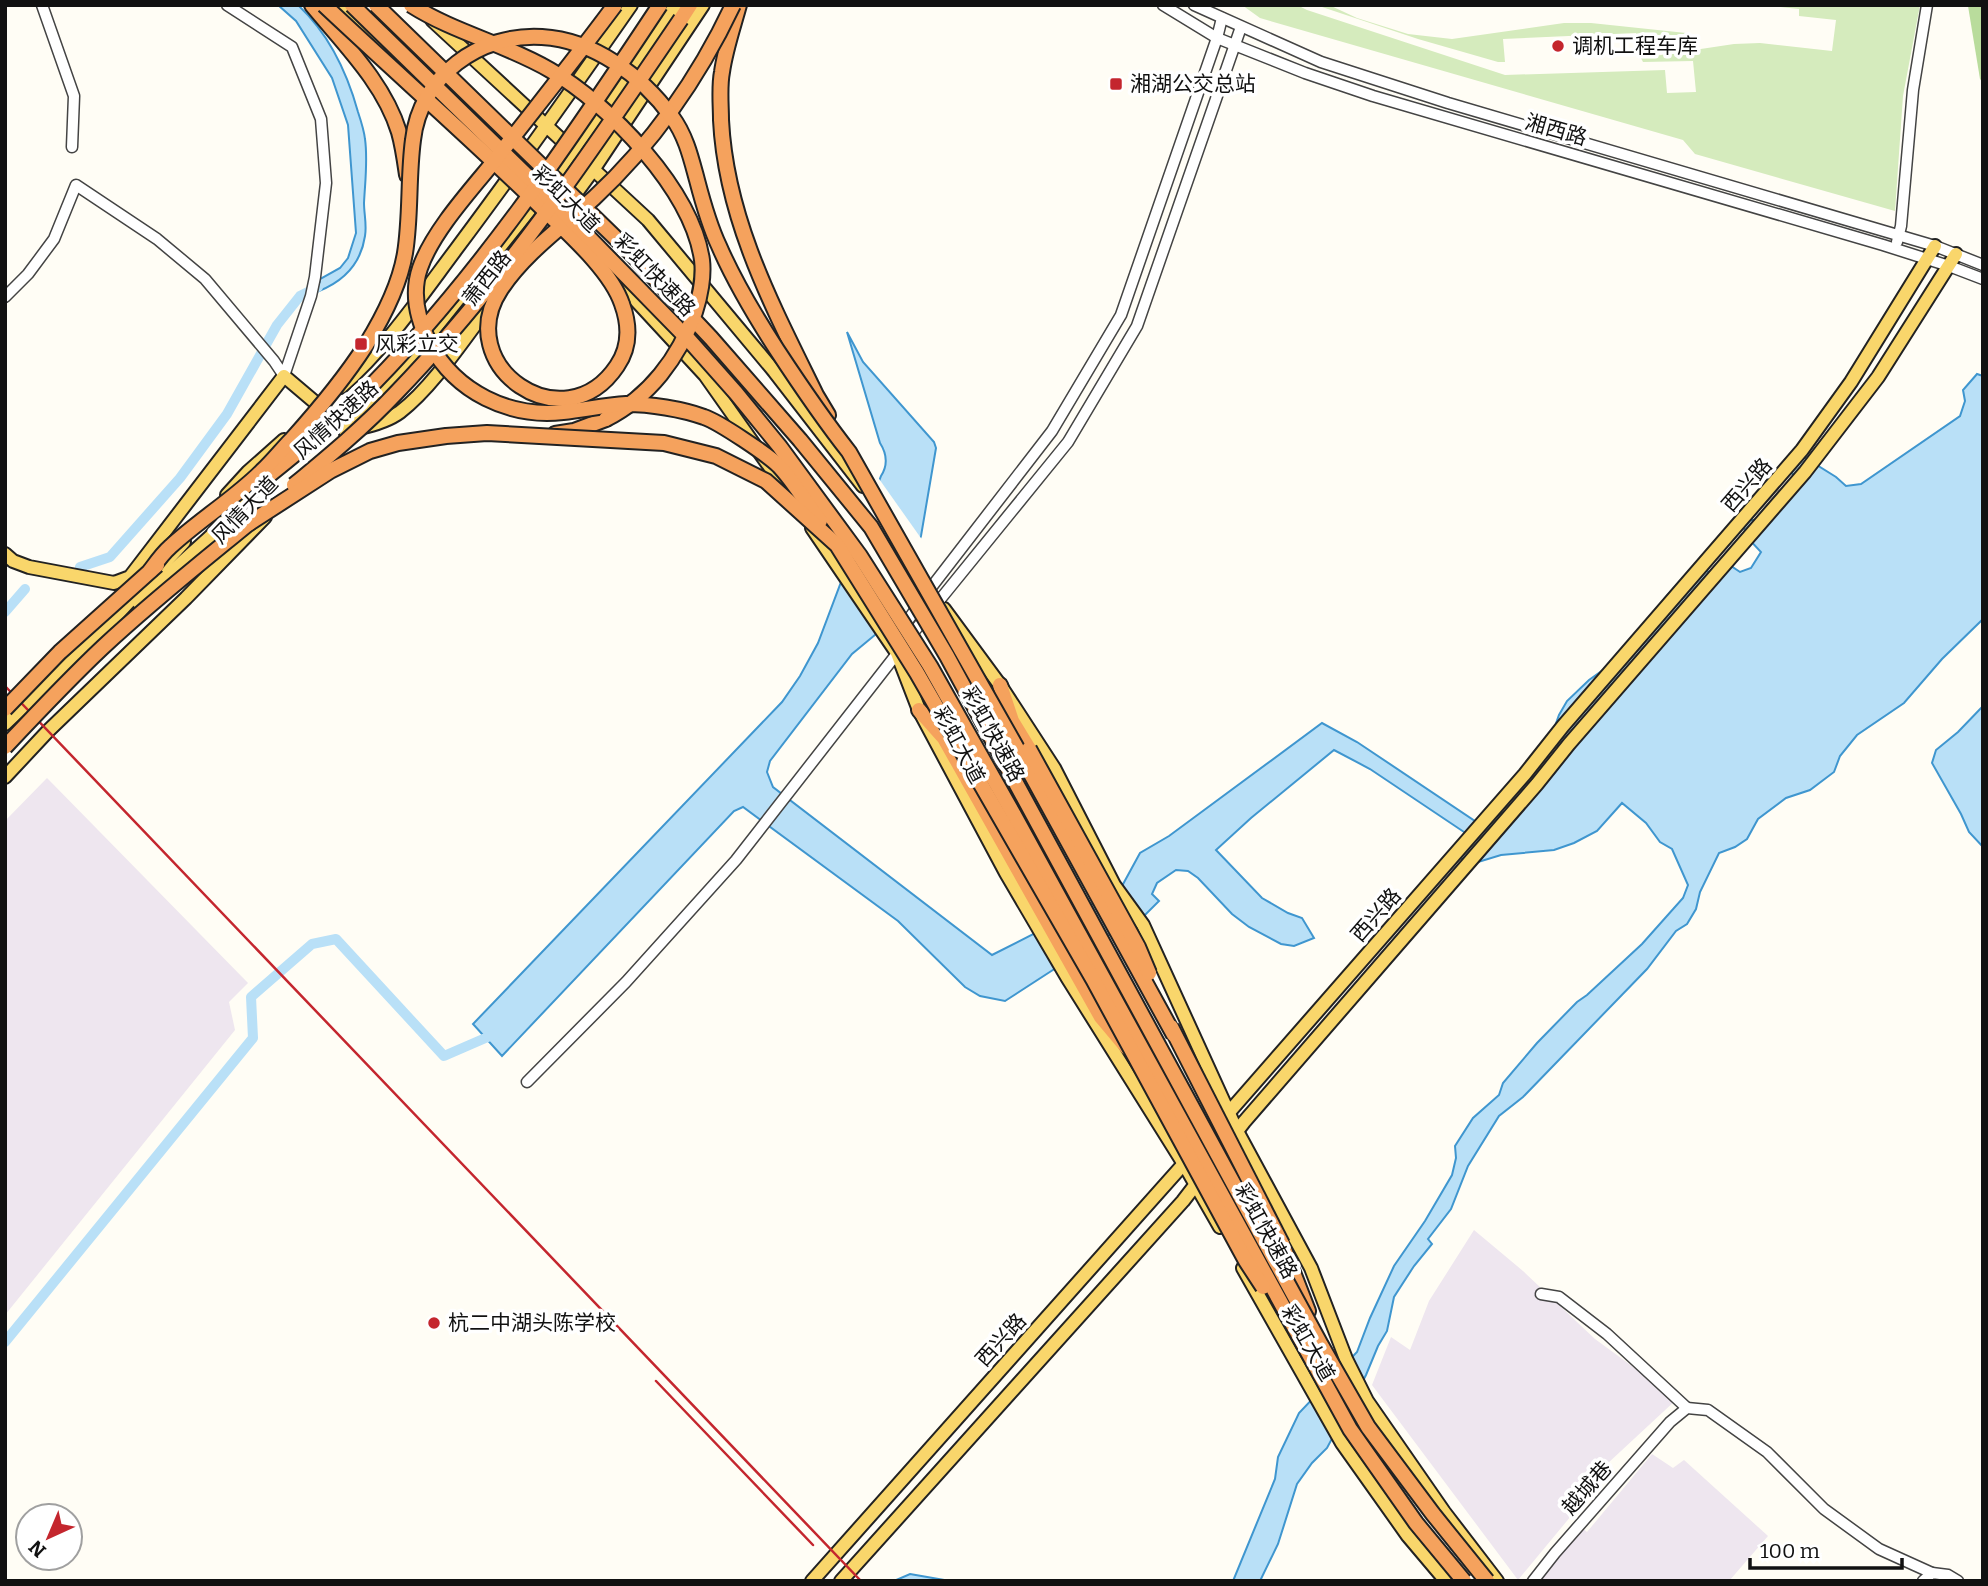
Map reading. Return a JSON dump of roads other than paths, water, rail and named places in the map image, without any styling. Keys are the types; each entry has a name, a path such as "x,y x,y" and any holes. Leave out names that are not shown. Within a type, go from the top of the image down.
{"highway":[{"path":"312,5 356,58 390,109 399,132 410,189"},
{"path":"324,5 554,220 561,228 575,241 596,264 613,286 621,300 628,330 621,360 611,375 596,389 572,399 544,398 528,392 515,383 495,359 488,333 493,303 519,266 532,253 559,229 568,221 595,197 662,123 705,60 733,5"},
{"name":"彩虹快速路","path":"352,5 558,206 689,340 780,447 860,556 950,700 1350,1429 1416,1523 1464,1581"},
{"name":"彩虹快速路","path":"376,5 670,294 800,440 871,527 954,668 1368,1427 1487,1581"},
{"path":"414,5 456,28 552,71 598,105 655,163 675,192 692,225 702,261 699,301 676,355 644,393 618,413 589,426 544,436"},
{"path":"615,5 432,243 420,267 416,286 417,310 422,329 447,369 479,396 499,405 523,410 561,412 626,404 649,405 705,417 778,465 837,545 937,708 1093,979 1246,1261 1314,1363"},
{"name":"风情快速路","path":"5,747 103,647 191,569 248,524 370,419 410,378 468,311 559,197 687,5"},
{"path":"739,5 721,74 722,142 727,177 755,267 816,395 1015,745 1174,1035 1282,1244 1321,1345"},
{"name":"风情快速路","path":"5,709 60,652 150,571 299,450 355,402 387,369 456,289 514,214 663,12"},
{"path":"150,571 168,549 262,471 342,380 368,342 396,283 405,254 413,138 424,103 440,79 463,59 482,47 507,38 553,38 576,43 599,54 639,81 673,118 687,146 709,223 730,272 819,414 849,452"},
{"path":"248,524 330,471 370,451 398,443 487,433 664,443 716,456 766,481 837,545"},
{"path":"1000,685 1012,721 1138,947 1174,1035"},
{"path":"919,710 944,738 1101,1017 1134,1057"}],"main road":[{"name":"彩虹大道","path":"338,5 539,198 705,375 839,565 891,645 919,710 1006,873 1067,977 1184,1164 1342,1443 1408,1536 1446,1581"},
{"name":"彩虹大道","path":"414,5 648,220 774,371 866,490 930,589 1000,685 1054,768 1114,885 1143,925 1237,1131 1311,1268 1346,1359 1367,1401 1444,1512 1497,1581"},
{"name":"风情大道","path":"5,724 92,642 248,472 322,409 375,353 513,173 631,5"},
{"path":"663,12 676,5"},
{"path":"663,12 687,5"},
{"name":"萧西路","path":"348,431 378,424 399,413 425,389 593,170 703,5"},
{"name":"风情大道","path":"5,777 48,730 186,598 348,431 408,362 573,152 641,56 663,12"},
{"name":"西兴路","path":"811,1581 1184,1164 1516,784 1802,450 1851,382 1934,246"},
{"name":"西兴路","path":"841,1581 1072,1327 1196,1185 1237,1131 1782,500 1878,377 1956,254"},
{"path":"442,321 482,315"},
{"path":"5,554 12,562 29,567 114,583 130,577 284,376 348,431"}],"street":[{"path":"42,5 74,96 72,147"},
{"path":"227,5 292,47 321,119 326,183 314,277 311,296 284,376"},
{"name":"湘西路","path":"1163,5 1217,38 1305,73 1373,96 1895,249 1983,279"},
{"name":"湘西路","path":"1194,5 1321,62 1448,103 1934,246 1983,265"},
{"path":"1895,249 1899,236 1913,90 1927,5"},
{"path":"527,1082 626,982 736,860 789,790 930,589 1052,431 1121,316 1222,19"},
{"path":"891,645 939,602 1068,442 1137,326 1241,27"},
{"path":"5,297 28,274 54,239 76,185 158,239 205,279 284,376"},
{"path":"1541,1294 1559,1297 1607,1334 1687,1408 1708,1410 1767,1451 1824,1509 1879,1549 1928,1577 1948,1574 1958,1581"},
{"name":"越城巷","path":"1533,1581 1671,1422 1687,1408"}],"water":[{"path":"278,5 298,5 328,41 348,82 365,136 366,228 363,246 350,270 319,291 320,279 340,268 348,258 356,233 348,125 332,78 296,21"},
{"path":"847,332 863,362 934,442 936,448 921,536 887,625 852,654 770,761 767,772 773,787 992,955 1104,898 1122,886 1140,853 1169,836 1322,723 1357,742 1481,825 1525,799 1554,774 1561,764 1555,726 1567,701 1610,665 1679,582 1700,569 1716,574 1731,566 1740,572 1751,568 1761,552 1746,536 1744,527 1748,520 1763,520 1796,480 1790,470 1799,454 1846,486 1861,484 1960,416 1965,401 1963,390 1977,374 1983,376 1983,619 1942,659 1904,703 1857,735 1840,756 1834,772 1810,790 1786,798 1758,819 1747,839 1719,853 1687,924 1676,931 1647,969 1523,1097 1499,1116 1468,1166 1451,1209 1428,1239 1432,1244 1394,1297 1387,1331 1327,1448 1297,1484 1278,1544 1260,1581 1233,1581 1275,1479 1278,1457 1299,1413 1357,1352 1394,1266 1452,1175 1456,1158 1455,1146 1473,1118 1499,1095 1503,1083 1537,1043 1577,1002 1642,944 1683,898 1688,885 1672,849 1660,842 1646,823 1622,803 1597,831 1554,850 1501,855 1475,863 1456,857 1467,834 1370,769 1334,750 1216,850 1262,898 1302,918 1314,938 1294,946 1281,944 1249,927 1232,914 1198,878 1188,871 1176,870 1157,883 1152,894 1159,901 1144,916 1071,956 1005,1001 980,996 965,987 898,921 743,807 734,811 502,1056 473,1024 782,702 818,643 886,464"},
{"path":"1983,706 1983,847 1969,832 1932,763 1936,750"},
{"path":"910,1574 950,1581 894,1581"}],"waterway":[{"path":"80,567 110,557 180,478 227,414 277,325 300,296 318,287"},
{"path":"5,612 25,589"},
{"path":"5,1342 253,1038 251,997 312,944 336,939 444,1056 497,1033"}],"railway":[{"path":"5,686 861,1581"},
{"path":"656,1381 813,1545"}],"place":[{"name":"调机工程车库","path":"1558,46"},
{"name":"湘湖公交总站","path":"1116,84"},
{"name":"风彩立交","path":"361,344"},
{"name":"杭二中湖头陈学校","path":"434,1323"}]}
